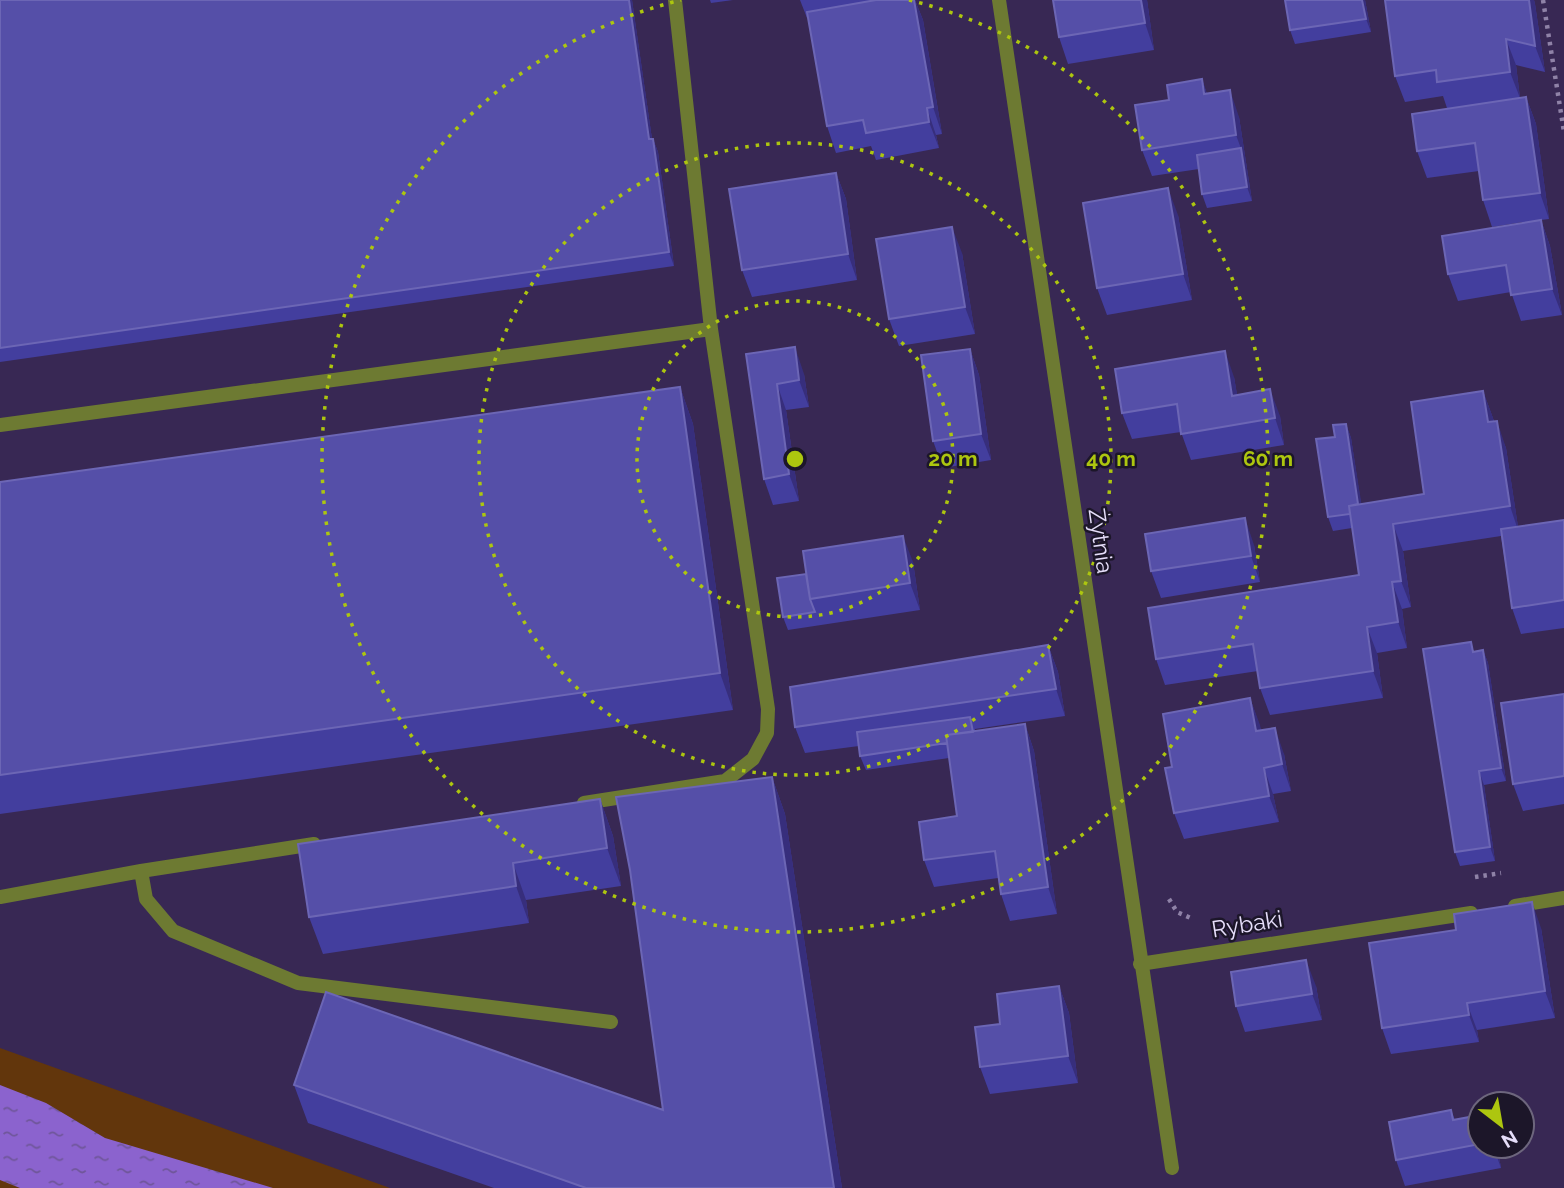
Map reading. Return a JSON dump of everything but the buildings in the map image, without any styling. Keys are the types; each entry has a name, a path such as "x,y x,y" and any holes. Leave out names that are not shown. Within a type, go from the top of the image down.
{"street":[{"path":"576,804 725,781 753,759 767,733 768,709 711,329 675,0"},
{"name":"Żytnia","path":"999,0 1140,964"},
{"path":"0,425 711,329"},
{"path":"0,897 141,871 331,841"},
{"path":"141,871 146,898 173,931 298,983 611,1022"},
{"name":"Rybaki","path":"1140,964 1564,898"},
{"path":"1140,964 1172,1168"}],"path":[{"path":"1543,0 1564,132"},
{"path":"1469,878 1510,872"},
{"path":"1163,891 1177,912 1196,921"}],"shaded area":[{"path":"0,1048 390,1188 0,1188"}],"water":[{"path":"0,1085 46,1103 105,1138 273,1188 20,1188 0,1180"}]}
